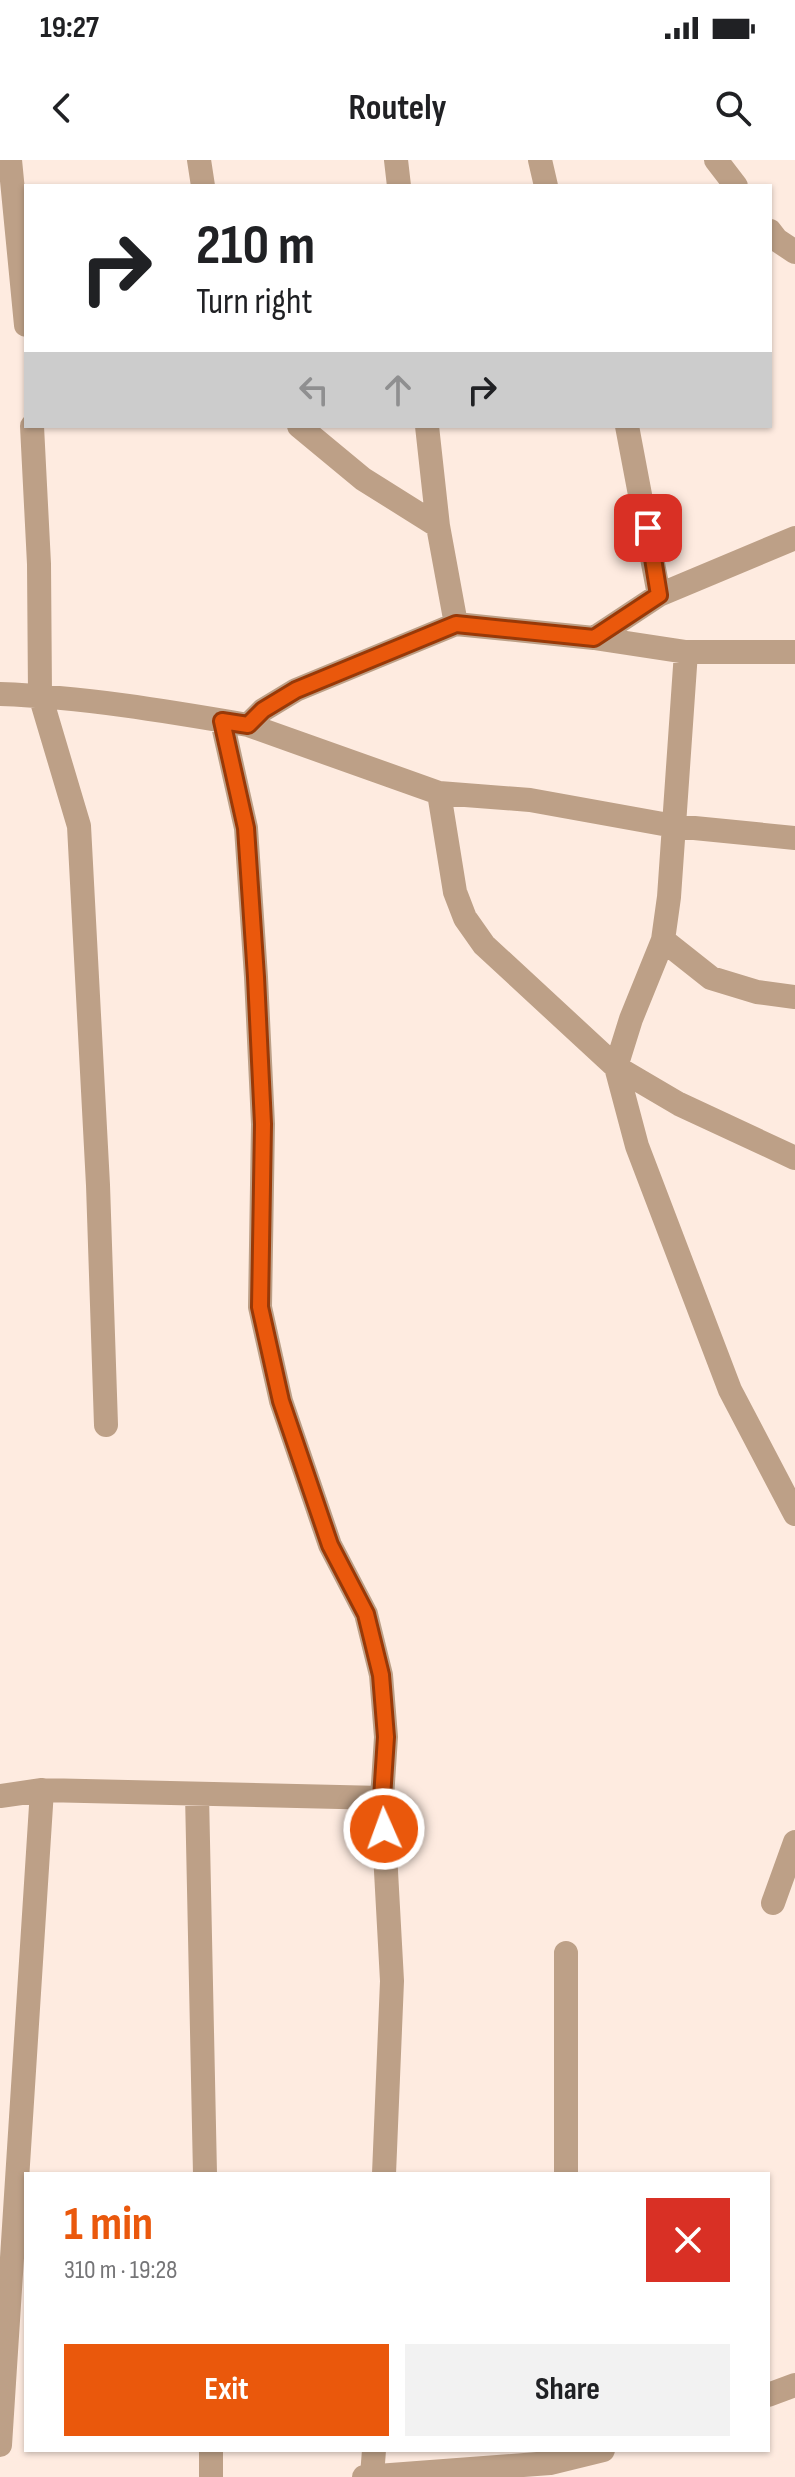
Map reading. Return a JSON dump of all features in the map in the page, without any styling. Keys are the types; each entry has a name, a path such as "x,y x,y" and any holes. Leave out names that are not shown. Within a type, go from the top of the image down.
{"street":[{"path":"10,160 24,304"},
{"path":"199,160 203,184"},
{"path":"396,160 399,184"},
{"path":"540,160 546,184"},
{"path":"716,160 734,184"},
{"path":"772,234 795,252"},
{"path":"32,428 39,564 40,695 79,826 98,1185 106,1425"},
{"path":"301,428 363,479 438,526"},
{"path":"427,428 438,526 456,624"},
{"path":"627,428 659,595"},
{"path":"594,638 659,595 795,538"},
{"path":"248,725 263,710 296,690 456,624 594,638 686,652 795,652"},
{"path":"686,652 663,940 631,1019 616,1067 637,1146 730,1390 795,1514"},
{"path":"0,694 40,695 248,725 439,793 530,800 674,826 795,838"},
{"path":"222,721 246,828 256,977 263,1124 260,1307 281,1401 330,1545 366,1614 381,1675 386,1737 382,1798 392,1981 384,2172"},
{"path":"439,793 455,892 465,918 484,945 616,1067 679,1104 795,1158"},
{"path":"663,940 711,978 757,992 795,997"},
{"path":"0,1796 42,1790 382,1798"},
{"path":"0,2445 42,1790"},
{"path":"197,1794 205,2172"},
{"path":"773,1903 795,1842"},
{"path":"566,1953 566,2172"},
{"path":"770,2394 795,2385"},
{"path":"211,2452 211,2477"},
{"path":"372,2476 374,2452"},
{"path":"364,2477 546,2463 594,2452"}],"route":[{"path":"384,1829 382,1798 386,1737 381,1675 366,1614 330,1545 281,1401 260,1307 263,1124 256,977 246,828 222,721 248,725 263,710 296,690 456,624 594,638 659,595 648,528"}]}
